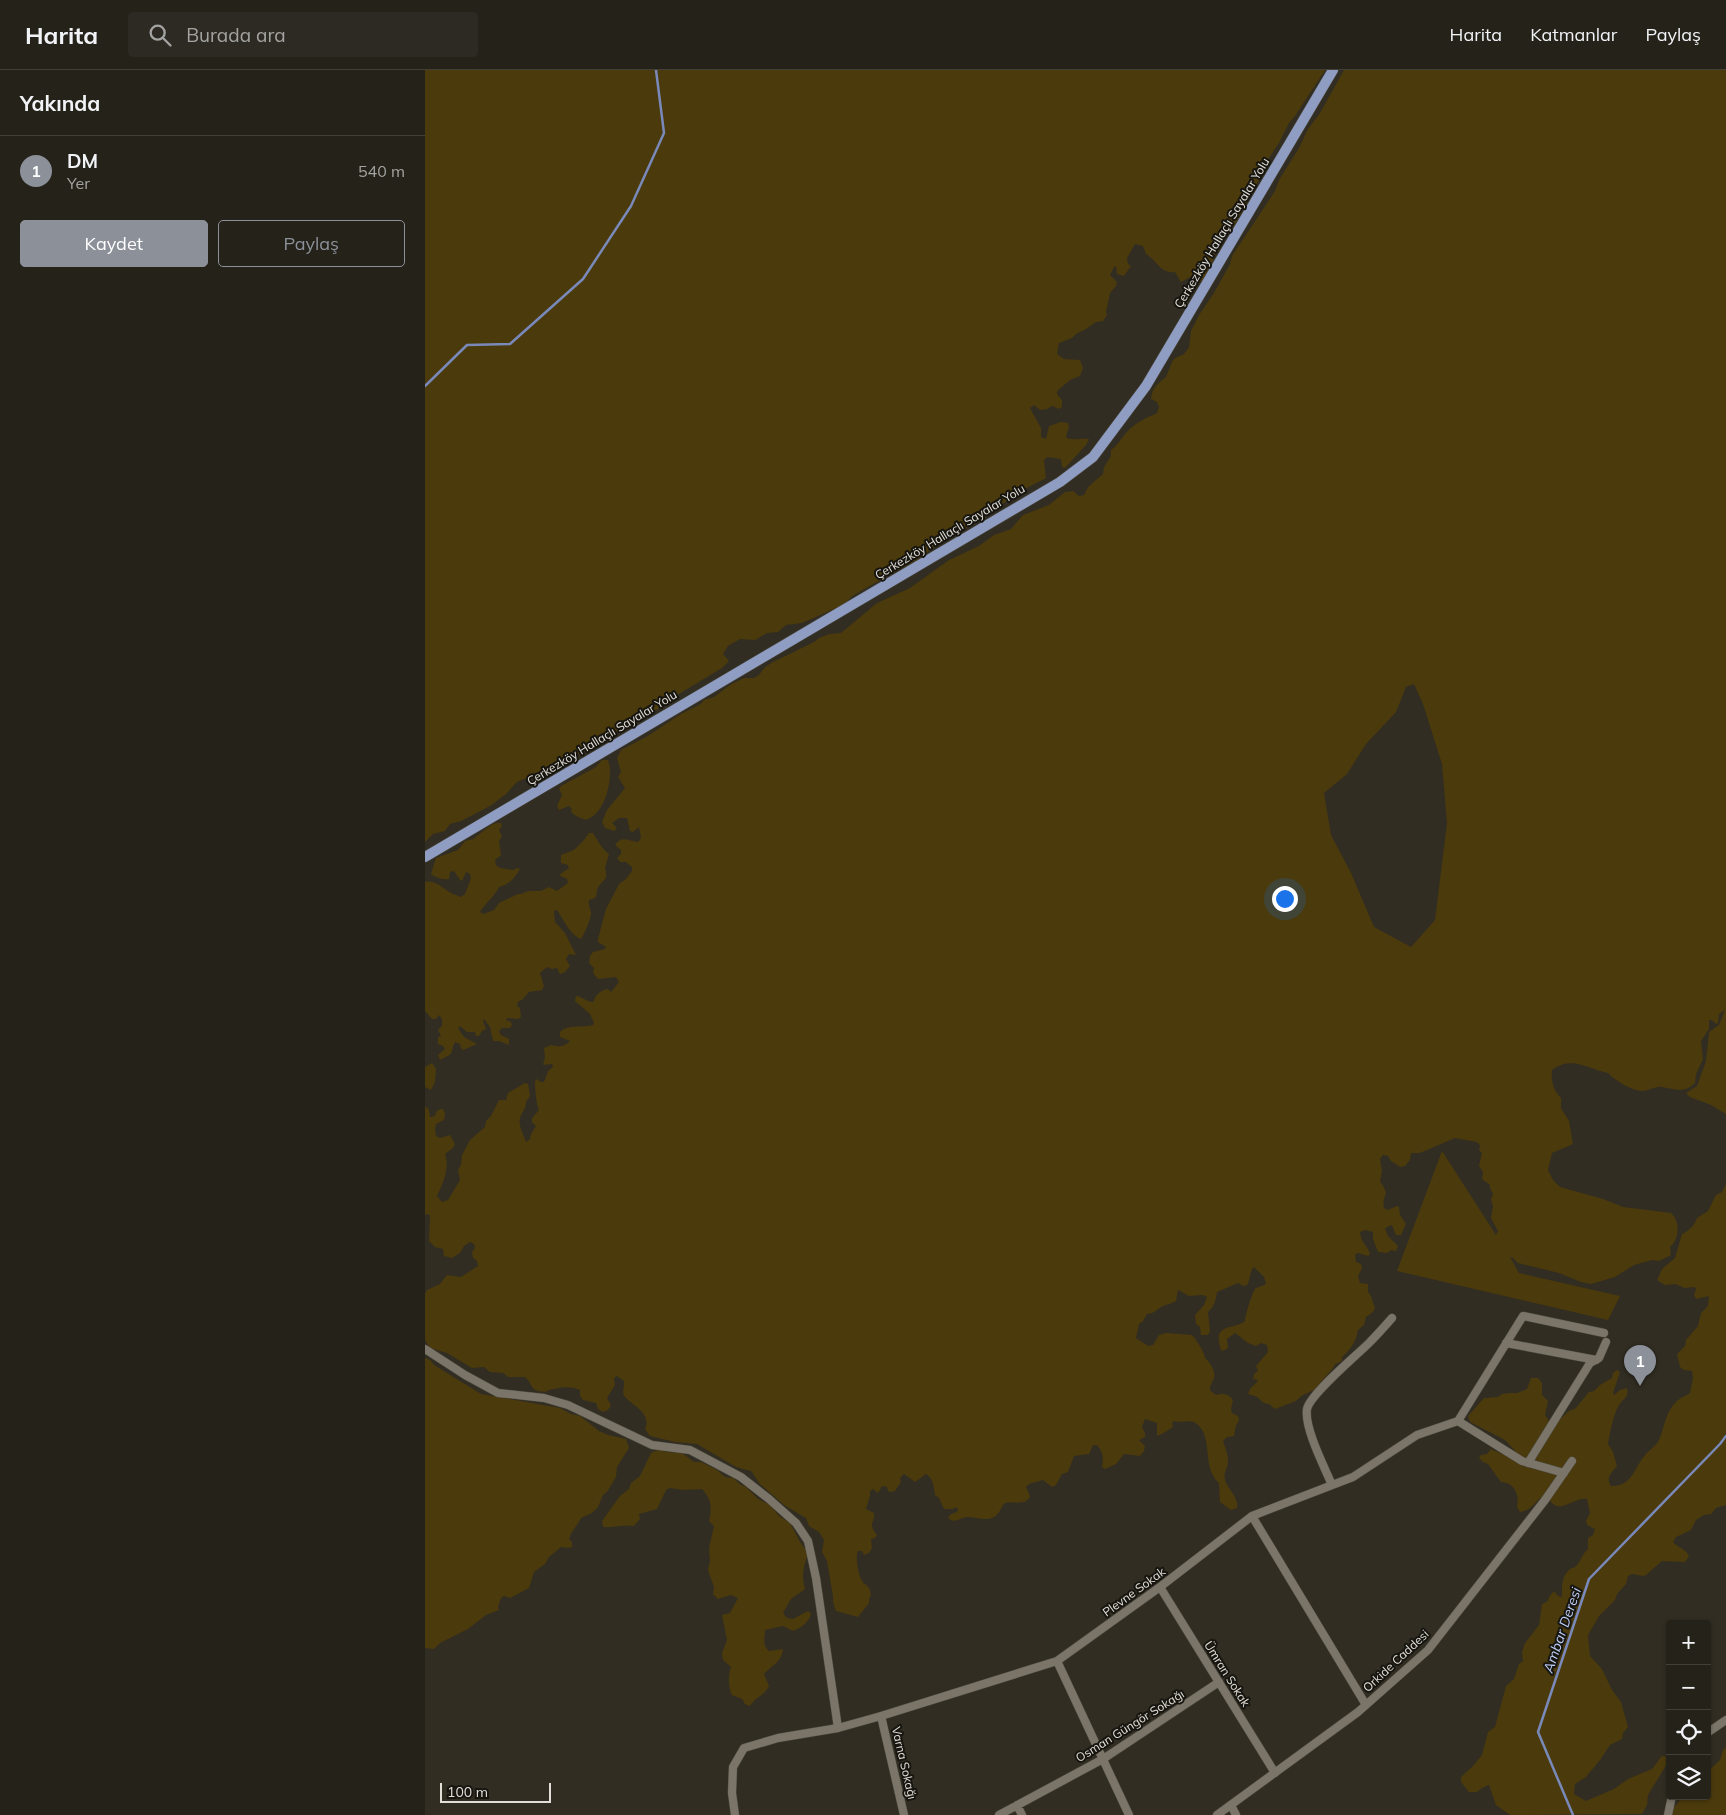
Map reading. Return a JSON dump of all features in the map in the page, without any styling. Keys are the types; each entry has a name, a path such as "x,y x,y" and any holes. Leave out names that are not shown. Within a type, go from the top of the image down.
{"main road":[{"name":"Çerkezköy Hallaçlı Sayalar Yolu","path":"425,857 1060,482 1093,457 1146,386 1333,70"}],"street":[{"path":"1564,1473 1522,1461 1458,1421 1523,1316 1604,1333"},
{"path":"1332,1485 1314,1442 1307,1410 1313,1398 1392,1318"},
{"path":"1528,1462 1590,1363 1599,1358 1606,1342"},
{"path":"1506,1343 1595,1360"},
{"path":"425,1349 465,1375 498,1393 544,1398 568,1405 653,1445 690,1450 741,1477 796,1523 808,1541 817,1578 838,1728"},
{"name":"Plevne Sokak","path":"735,1815 732,1794 733,1767 744,1748 778,1738 838,1728 1057,1661 1160,1587 1252,1516 1353,1477 1417,1435 1458,1421"},
{"name":"Orkide Caddesi","path":"1217,1815 1366,1705 1428,1650 1545,1500 1572,1461"},
{"path":"1252,1516 1366,1705"},
{"name":"Ümran Sokak","path":"1160,1587 1275,1773"},
{"path":"1057,1661 1129,1815"},
{"name":"Osman Güngör Sokağı","path":"999,1815 1103,1759 1219,1682"},
{"name":"Varna Sokağı","path":"881,1716 904,1815"},
{"path":"1711,1730 1726,1720"},
{"path":"1668,1815 1671,1800"},
{"path":"1017,1805 1022,1815"},
{"path":"1231,1805 1236,1815"}],"shaded area":[{"path":"425,70 1325,70 1289,123 1267,161 1234,226 1221,239 1212,263 1202,281 1196,282 1194,275 1181,282 1175,272 1163,269 1146,254 1143,246 1135,244 1127,258 1128,264 1131,266 1124,276 1117,274 1116,266 1110,275 1117,282 1110,293 1107,315 1103,321 1096,322 1072,338 1059,343 1057,354 1064,359 1080,360 1083,368 1080,376 1070,380 1057,391 1062,400 1062,407 1059,409 1052,406 1040,410 1034,405 1030,408 1041,428 1041,437 1046,439 1049,426 1061,422 1068,423 1067,438 1089,439 1086,445 1065,468 1062,467 1061,459 1047,457 1044,460 1046,478 1021,491 972,525 933,547 922,557 864,589 851,597 845,604 802,623 786,625 778,632 767,633 755,640 740,639 728,646 723,654 729,661 722,668 669,700 658,709 629,723 589,749 551,769 535,773 517,782 506,794 490,806 461,821 450,824 445,831 433,834 425,842"},
{"path":"1344,70 1726,70 1726,1114 1711,1105 1690,1097 1686,1093 1697,1086 1706,1061 1709,1032 1719,1025 1725,1010 1719,1014 1718,1023 1716,1024 1709,1020 1709,1029 1701,1041 1703,1059 1696,1074 1695,1083 1687,1089 1679,1090 1659,1087 1638,1091 1624,1085 1608,1073 1573,1063 1559,1066 1552,1070 1553,1085 1561,1098 1561,1108 1569,1121 1573,1144 1552,1153 1548,1170 1553,1180 1560,1187 1603,1199 1623,1207 1671,1213 1676,1221 1678,1231 1670,1247 1671,1255 1659,1261 1652,1260 1634,1265 1615,1277 1591,1284 1559,1273 1518,1263 1510,1257 1519,1273 1620,1296 1608,1320 1397,1271 1442,1151 1496,1235 1498,1231 1491,1218 1493,1206 1491,1199 1493,1194 1490,1185 1482,1179 1483,1172 1479,1166 1482,1153 1477,1142 1455,1138 1420,1153 1411,1153 1410,1160 1405,1166 1400,1167 1391,1161 1388,1156 1383,1155 1380,1159 1382,1171 1380,1181 1386,1193 1383,1203 1384,1208 1388,1210 1399,1207 1400,1215 1406,1224 1401,1235 1396,1235 1392,1225 1385,1228 1388,1236 1398,1246 1396,1251 1391,1250 1387,1253 1378,1252 1373,1239 1373,1232 1365,1230 1360,1232 1370,1254 1368,1256 1358,1253 1355,1255 1356,1262 1361,1264 1362,1268 1358,1276 1360,1283 1368,1284 1368,1292 1375,1308 1366,1317 1364,1325 1358,1330 1354,1342 1342,1357 1342,1361 1335,1364 1314,1390 1301,1396 1296,1401 1275,1409 1257,1397 1248,1394 1258,1381 1256,1379 1253,1380 1254,1374 1258,1371 1256,1366 1268,1352 1267,1345 1261,1343 1256,1346 1248,1343 1235,1333 1227,1339 1228,1348 1223,1351 1221,1350 1219,1335 1221,1331 1245,1321 1255,1289 1266,1284 1264,1277 1254,1267 1247,1285 1243,1286 1238,1283 1217,1292 1212,1308 1208,1312 1210,1331 1208,1335 1201,1335 1200,1327 1196,1324 1195,1315 1204,1305 1207,1297 1203,1295 1189,1296 1178,1290 1176,1301 1163,1306 1153,1313 1147,1314 1139,1324 1136,1338 1148,1346 1153,1345 1159,1335 1166,1333 1192,1335 1213,1370 1214,1378 1210,1390 1216,1395 1229,1396 1233,1400 1232,1413 1238,1416 1239,1421 1236,1425 1234,1436 1227,1437 1223,1441 1228,1458 1225,1480 1235,1497 1237,1508 1231,1510 1220,1502 1219,1483 1210,1469 1205,1437 1202,1430 1192,1421 1174,1421 1172,1423 1173,1427 1157,1436 1157,1423 1145,1419 1142,1427 1145,1437 1139,1440 1145,1446 1140,1456 1124,1454 1116,1464 1105,1469 1102,1467 1103,1458 1101,1450 1097,1445 1093,1445 1089,1454 1074,1456 1068,1472 1062,1474 1056,1485 1052,1487 1043,1480 1029,1484 1026,1487 1030,1496 1026,1501 1005,1503 996,1516 989,1519 967,1517 955,1521 951,1520 948,1518 951,1514 957,1512 958,1509 955,1507 953,1509 944,1509 939,1498 935,1495 933,1483 926,1474 915,1482 904,1474 900,1478 901,1482 895,1491 888,1491 887,1487 882,1486 878,1493 873,1489 870,1491 866,1509 874,1513 872,1525 877,1535 871,1539 872,1548 869,1553 864,1555 862,1551 858,1551 857,1556 861,1579 870,1591 869,1603 858,1617 836,1611 827,1561 822,1552 824,1540 819,1532 809,1526 806,1518 784,1505 760,1484 751,1471 736,1467 697,1444 675,1442 650,1436 645,1429 646,1419 644,1414 624,1395 624,1381 617,1376 614,1378 615,1385 607,1398 611,1405 608,1410 603,1412 598,1409 596,1403 583,1400 580,1396 580,1390 576,1388 559,1388 546,1391 548,1392 538,1391 533,1388 525,1377 508,1377 503,1373 490,1372 484,1367 472,1368 447,1353 430,1348 425,1340 425,1294 427,1290 440,1284 447,1275 461,1277 478,1266 477,1261 473,1258 474,1244 470,1242 464,1246 460,1253 452,1258 444,1256 443,1249 435,1247 429,1241 430,1216 428,1214 425,1215 425,1106 429,1110 430,1117 435,1116 436,1112 443,1109 445,1114 444,1120 436,1124 436,1136 440,1138 450,1135 455,1144 445,1154 447,1165 437,1196 442,1202 448,1200 460,1180 458,1170 461,1165 462,1155 470,1140 485,1127 486,1121 491,1116 499,1100 506,1100 508,1093 525,1083 528,1084 530,1096 520,1118 520,1124 526,1142 530,1139 536,1126 532,1122 532,1118 539,1110 536,1100 535,1081 537,1079 544,1082 548,1071 553,1067 552,1064 543,1065 545,1057 544,1048 551,1045 561,1046 568,1043 570,1041 560,1037 560,1032 567,1028 593,1025 590,1014 575,1001 576,996 593,1002 597,995 608,989 611,992 619,982 616,977 598,979 593,973 594,968 589,963 593,952 605,949 606,947 598,942 598,939 606,909 619,884 632,871 632,867 626,862 620,862 617,858 621,854 621,850 615,845 623,839 638,842 641,838 639,827 633,832 630,831 627,818 619,818 612,823 617,828 614,831 605,828 602,822 607,810 625,788 618,777 621,772 617,758 621,750 701,704 704,700 714,697 730,685 744,678 754,678 773,662 819,638 829,634 841,633 877,603 910,588 949,560 979,546 994,535 1011,529 1023,515 1049,505 1065,492 1073,491 1079,496 1084,495 1088,487 1103,474 1104,467 1111,456 1111,450 1125,434 1137,423 1157,413 1159,407 1157,402 1151,399 1154,389 1166,377 1175,358 1184,354 1189,347 1191,331 1230,264 1232,256 1275,191 1279,180 1299,148 1308,129 1320,113","holes":["1414,684 1423,704 1442,764 1447,823 1435,920 1411,947 1374,927 1351,873 1331,835 1324,793 1347,774 1366,744 1396,712 1406,687"]},
{"path":"602,760 608,760 610,775 607,793 600,809 588,819 572,813 572,809 569,806 559,810 557,806 562,795 559,789 561,786 596,767"},
{"path":"496,823 501,823 502,826 499,830 502,837 499,841 501,855 495,860 496,865 500,868 520,869 511,881 499,887 480,912 483,914 494,910 499,903 518,894 528,891 541,891 549,887 557,891 568,883 567,879 559,875 569,868 568,865 561,863 561,855 574,850 589,833 593,833 609,854 605,868 606,876 598,887 595,898 589,900 591,914 581,939 570,930 557,910 554,911 555,922 565,933 576,955 569,954 566,959 570,966 565,972 560,974 557,968 547,967 540,973 544,986 542,990 529,992 518,1002 517,1006 520,1008 521,1017 518,1019 507,1018 506,1020 511,1022 512,1025 510,1028 502,1028 499,1031 501,1035 509,1039 509,1045 493,1041 490,1027 484,1019 486,1029 479,1036 476,1036 475,1032 467,1032 460,1026 458,1028 464,1037 477,1044 463,1050 460,1044 455,1042 451,1053 440,1060 438,1055 445,1049 438,1044 438,1037 441,1036 438,1030 442,1026 442,1019 439,1015 436,1019 432,1019 425,1011 425,882 436,883 461,897 465,894 471,878 470,874 466,872 462,881 454,871 450,872 449,879 435,877 431,874 436,858 458,850 465,841 473,839"},
{"path":"432,1063 436,1069 435,1082 431,1090 425,1087 425,1067"},
{"path":"1726,1184 1726,1505 1716,1508 1711,1514 1704,1515 1696,1520 1691,1530 1676,1537 1673,1542 1686,1551 1689,1556 1685,1562 1662,1561 1646,1575 1632,1574 1628,1576 1626,1584 1617,1594 1615,1600 1599,1616 1588,1635 1590,1656 1602,1669 1612,1690 1621,1702 1628,1727 1623,1733 1622,1739 1610,1745 1586,1777 1575,1784 1574,1794 1586,1801 1652,1769 1662,1756 1666,1757 1666,1765 1648,1795 1647,1805 1642,1814 1510,1815 1496,1805 1489,1785 1477,1792 1469,1792 1461,1782 1461,1777 1482,1755 1488,1732 1495,1727 1506,1686 1514,1679 1519,1664 1523,1661 1522,1652 1525,1643 1539,1625 1542,1604 1548,1601 1554,1591 1558,1596 1562,1597 1562,1583 1566,1573 1576,1566 1588,1549 1588,1538 1593,1535 1595,1529 1587,1525 1586,1521 1590,1513 1587,1499 1558,1506 1550,1501 1548,1493 1529,1509 1520,1512 1517,1507 1517,1494 1513,1487 1501,1482 1488,1464 1479,1458 1481,1455 1487,1454 1491,1449 1502,1454 1516,1452 1505,1440 1470,1422 1468,1416 1484,1398 1517,1393 1527,1389 1531,1378 1538,1378 1542,1383 1542,1395 1548,1401 1545,1415 1554,1424 1569,1411 1575,1409 1589,1392 1594,1391 1612,1378 1613,1373 1617,1370 1620,1372 1613,1393 1614,1395 1620,1390 1627,1388 1627,1393 1613,1419 1608,1444 1613,1452 1617,1466 1610,1475 1609,1483 1611,1486 1618,1485 1629,1479 1642,1459 1658,1442 1673,1405 1690,1393 1693,1378 1692,1371 1684,1370 1680,1367 1677,1354 1685,1346 1686,1340 1698,1326 1701,1313 1708,1306 1709,1296 1696,1299 1694,1295 1695,1287 1684,1288 1676,1284 1665,1285 1657,1280 1662,1269 1675,1258 1682,1234 1695,1223 1697,1218 1708,1211 1716,1195 1722,1192"},
{"path":"425,1358 481,1394 560,1408 580,1416 599,1431 626,1439 629,1448 617,1467 616,1477 603,1495 598,1507 592,1513 581,1518 571,1533 569,1539 572,1542 572,1547 561,1547 549,1557 545,1564 534,1572 529,1588 510,1598 504,1596 501,1598 499,1610 486,1615 468,1629 440,1643 434,1649 425,1648"},
{"path":"660,1449 666,1452 682,1453 694,1462 701,1462 717,1470 725,1477 733,1478 746,1487 758,1499 770,1505 779,1516 790,1523 808,1553 803,1575 805,1589 791,1599 783,1613 787,1618 793,1619 808,1611 811,1614 810,1617 804,1624 793,1631 783,1626 765,1630 764,1642 767,1649 769,1651 783,1649 778,1660 764,1674 769,1686 750,1706 745,1704 742,1699 732,1695 729,1681 731,1667 723,1660 722,1653 727,1640 722,1615 730,1613 738,1598 731,1595 718,1599 713,1594 714,1587 708,1570 710,1561 709,1548 714,1526 709,1521 711,1512 708,1497 702,1489 684,1490 670,1488 666,1490 657,1509 639,1514 640,1519 634,1526 603,1527 602,1521 620,1496 640,1476 651,1453"},
{"path":"1726,1747 1726,1815 1670,1815 1680,1800 1711,1800 1711,1768 1720,1760"}],"waterway":[{"path":"425,386 467,345 510,344 583,279 631,206 664,133 656,70"},
{"name":"Ambar Deresi","path":"1573,1815 1538,1732 1589,1579 1726,1436"}],"place":[{"name":"DM","path":"1640,1386"}]}
